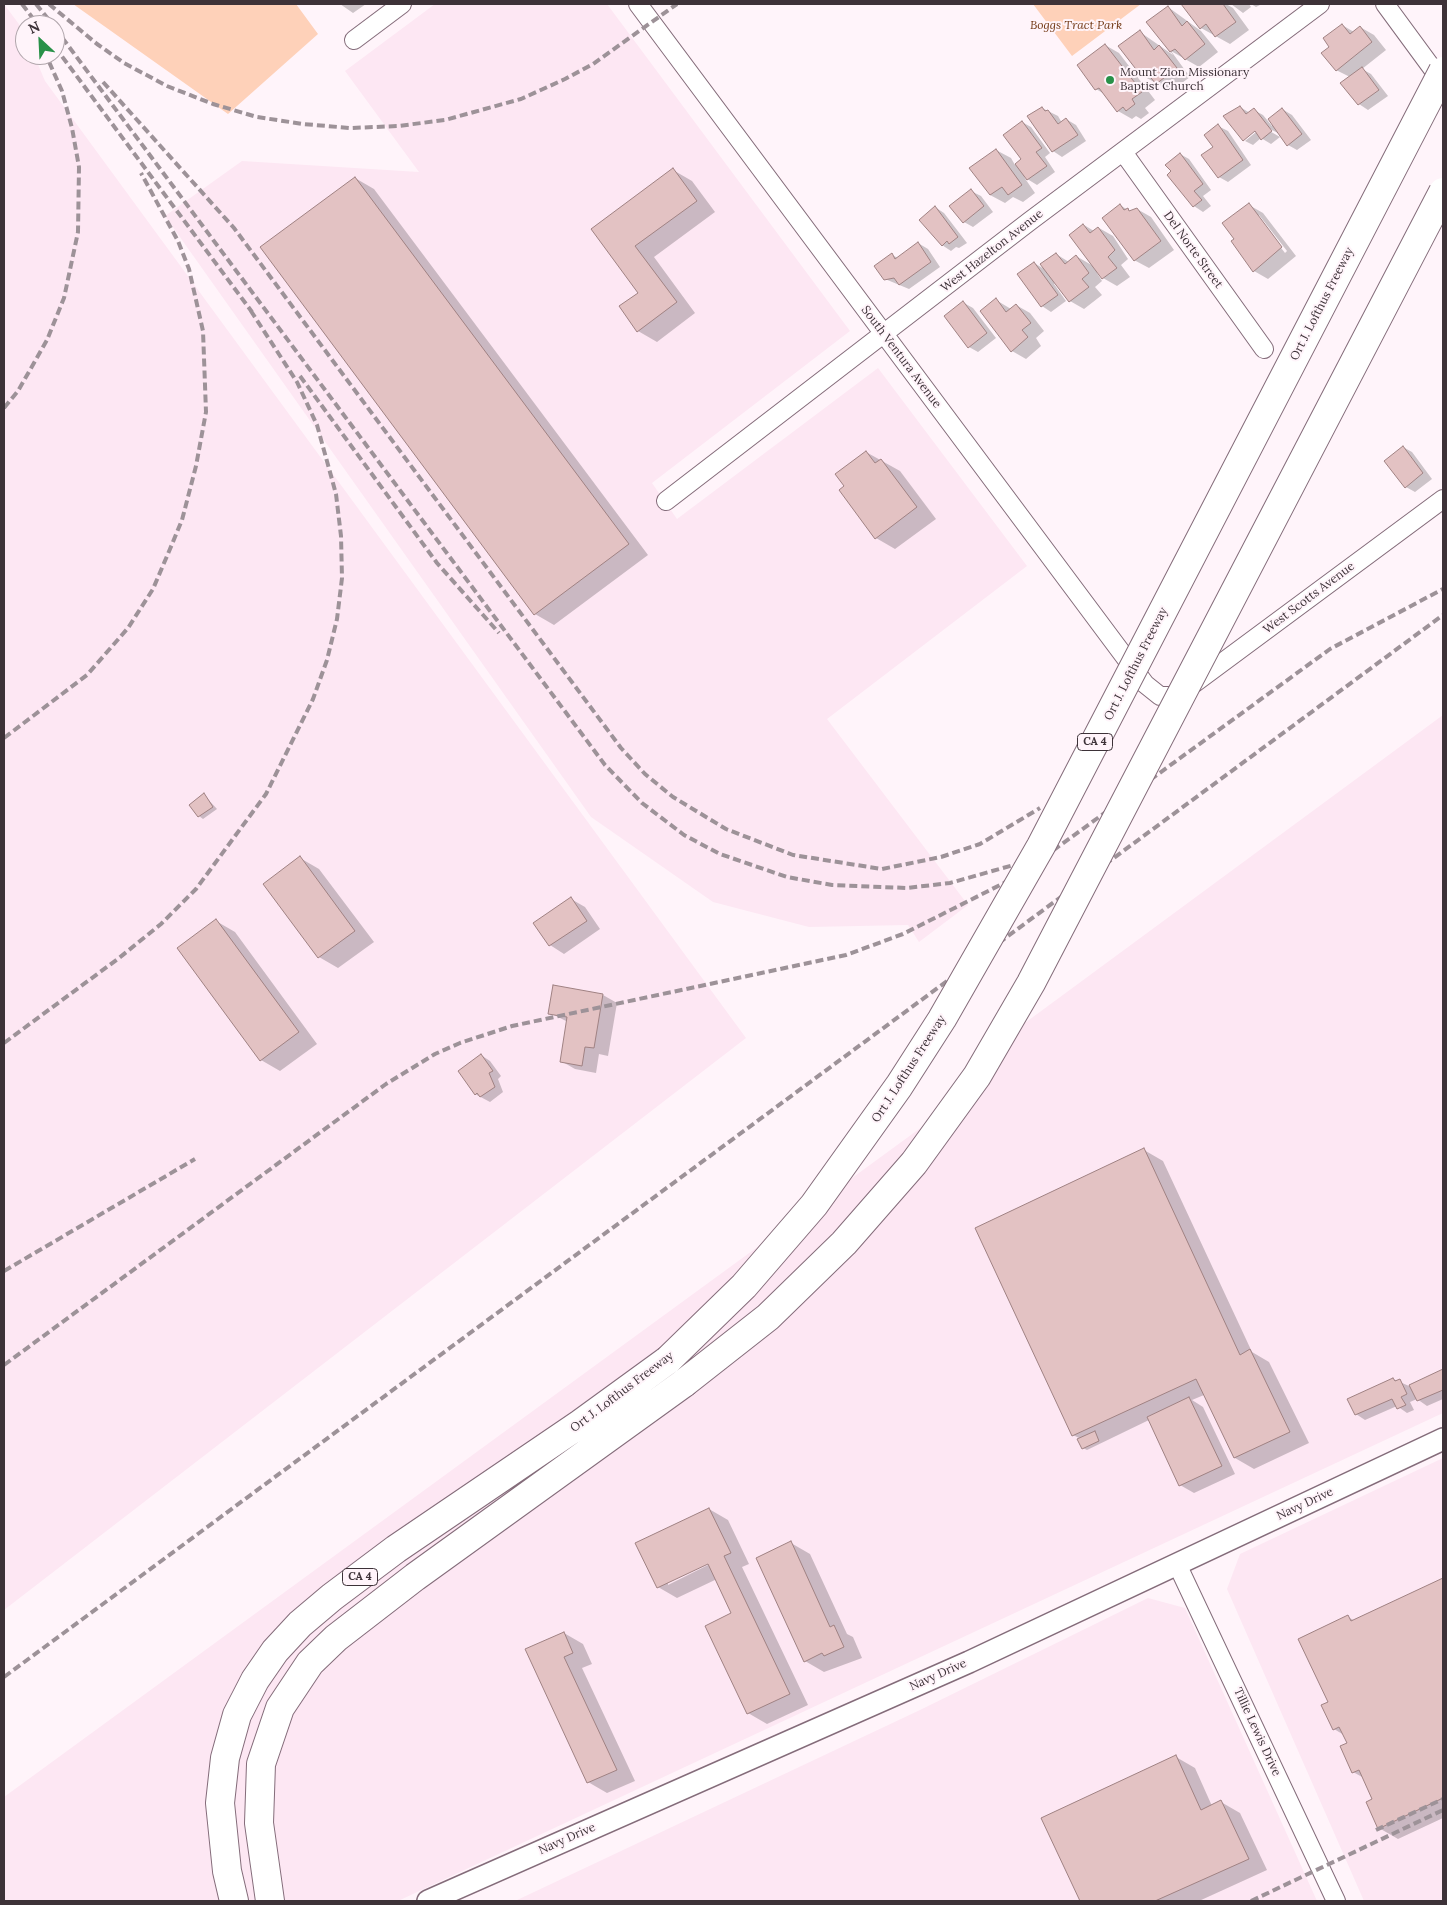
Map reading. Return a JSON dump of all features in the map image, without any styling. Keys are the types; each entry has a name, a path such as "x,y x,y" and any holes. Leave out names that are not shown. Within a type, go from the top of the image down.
{"highway":[{"name":"Ort J. Lofthus Freeway","path":"234,1901 227,1871 221,1819 220,1803 224,1758 237,1715 255,1680 275,1651 300,1624 340,1591 396,1550 580,1424 668,1360 744,1286 814,1205 899,1086 942,1019 1041,846 1443,71"},
{"name":"CA 4","path":"270,1901 259,1823 258,1792 261,1764 280,1708 310,1664 336,1638 415,1577 684,1383 768,1316 844,1243 914,1162 977,1076 1030,983 1443,192"}],"street":[{"path":"354,40 402,4"},
{"name":"South Ventura Avenue","path":"638,4 1145,684 1160,696 1172,696"},
{"name":"West Hazelton Avenue","path":"666,501 1320,4"},
{"path":"1385,4 1443,83"},
{"name":"Del Norte Street","path":"1123,152 1264,349"},
{"name":"West Scotts Avenue","path":"1172,696 1196,682 1443,498"},
{"name":"Navy Drive","path":"428,1901 960,1666 1443,1439"},
{"name":"Tillie Lewis Drive","path":"1177,1564 1336,1901"}],"shaded area":[{"path":"4,4 15,19 15,65 38,65 45,81 746,1038 4,1610"},
{"path":"435,4 607,4 850,331 652,483 677,519 878,368 1027,566 827,719 968,905 919,942 908,925 809,927 713,902 591,817 165,216 242,161 419,172 345,71"},
{"path":"1443,715 1443,1413 398,1901 4,1901 4,1797 989,1078 976,1059"},
{"path":"1443,1458 1443,1901 1364,1901 1227,1589 1240,1554"},
{"path":"1148,1598 1185,1608 1317,1901 515,1901 920,1710"}],"green space":[{"path":"73,4 296,4 318,34 228,114"},
{"name":"Boggs Tract Park","path":"1033,4 1141,4 1072,56"}],"building":[{"path":"1181,4 1223,4 1236,22 1215,37 1206,24 1200,29"},
{"path":"1168,6 1182,26 1187,21 1205,44 1185,60 1175,49 1170,52 1146,22"},
{"path":"1342,24 1350,34 1360,26 1372,42 1336,71 1321,53 1329,47 1323,38"},
{"path":"1140,30 1154,50 1159,45 1177,68 1156,84 1147,73 1142,77 1118,46"},
{"name":"Mount Zion Missionary Baptist Church","path":"1105,44 1142,92 1132,99 1135,104 1126,111 1123,107 1117,112 1099,88 1095,90 1077,65"},
{"path":"1362,67 1379,90 1358,105 1340,83"},
{"path":"1240,106 1246,114 1254,108 1272,131 1261,140 1255,131 1243,141 1223,116"},
{"path":"1042,107 1045,111 1048,110 1058,124 1066,118 1078,135 1052,152 1027,116"},
{"path":"1282,108 1302,134 1287,146 1268,119"},
{"path":"1022,121 1042,148 1036,152 1047,166 1027,180 1015,164 1021,159 1003,135"},
{"path":"1218,124 1243,160 1218,178 1201,155 1213,147 1204,135"},
{"path":"996,149 1022,185 1008,195 1002,187 990,195 969,168"},
{"path":"1180,153 1203,184 1194,191 1202,200 1193,207 1167,175 1171,171 1165,165"},
{"path":"673,168 697,201 635,246 677,302 637,332 619,306 638,293 591,229"},
{"path":"355,177 629,544 534,615 260,247"},
{"path":"971,189 984,206 963,223 949,206"},
{"path":"1249,203 1282,247 1253,272 1231,241 1234,239 1222,223"},
{"path":"1120,204 1124,210 1128,208 1129,211 1137,208 1161,241 1134,261 1102,218"},
{"path":"935,206 958,237 949,244 947,241 942,246 919,220"},
{"path":"1083,224 1090,233 1098,227 1115,250 1108,257 1117,268 1102,279 1069,235"},
{"path":"918,242 931,262 899,285 894,278 884,280 874,266 892,253 895,259"},
{"path":"1056,253 1065,264 1076,255 1089,273 1082,279 1089,287 1069,302 1040,264"},
{"path":"1034,262 1058,295 1041,307 1017,274"},
{"path":"996,298 1006,312 1016,304 1031,323 1022,330 1028,337 1011,352 980,311"},
{"path":"963,301 987,333 968,348 944,316"},
{"path":"1403,446 1423,473 1405,488 1384,461"},
{"path":"866,451 875,463 881,459 917,507 875,539 839,490 844,486 835,474"},
{"path":"204,793 213,807 198,817 189,805"},
{"path":"300,856 355,931 318,958 263,884"},
{"path":"571,897 587,921 549,946 533,923"},
{"path":"216,919 299,1032 260,1061 177,948"},
{"path":"553,985 603,994 594,1048 585,1047 582,1066 560,1062 567,1017 548,1014"},
{"path":"481,1054 493,1071 489,1073 495,1087 480,1097 477,1093 475,1095 458,1071"},
{"path":"1144,1148 1240,1355 1250,1349 1290,1432 1234,1458 1196,1379 1072,1436 975,1228"},
{"path":"1443,1369 1443,1390 1417,1401 1409,1385"},
{"path":"1393,1378 1395,1381 1400,1379 1407,1394 1401,1397 1406,1405 1397,1409 1392,1399 1355,1415 1347,1399"},
{"path":"1189,1397 1222,1466 1179,1486 1147,1417"},
{"path":"1095,1431 1099,1441 1082,1449 1077,1439"},
{"path":"709,1508 731,1553 724,1556 790,1694 747,1714 705,1626 731,1613 708,1564 657,1588 635,1543"},
{"path":"791,1541 830,1627 834,1625 844,1647 824,1656 822,1653 804,1662 756,1558"},
{"path":"1443,1578 1443,1798 1378,1829 1366,1802 1372,1799 1359,1770 1352,1773 1340,1746 1347,1743 1339,1727 1333,1730 1321,1705 1328,1702 1298,1639 1348,1615 1351,1621"},
{"path":"564,1632 573,1653 564,1657 617,1770 587,1783 525,1649"},
{"path":"1176,1755 1201,1810 1221,1800 1249,1859 1155,1901 1080,1901 1041,1818"}],"railway":[{"path":"22,4 30,15"},
{"path":"36,4 45,15"},
{"path":"49,4 97,44 124,63 167,86 213,104 257,117 303,124 350,128 398,126 445,120 521,99 593,64 677,4"},
{"path":"65,41 605,765 642,803 684,835 720,854 787,877 832,885 907,888 950,883 1017,864 1041,852"},
{"path":"65,60 252,312"},
{"path":"4,408 18,391 47,340 64,298 78,232 79,167 72,128 62,91 50,65"},
{"path":"103,82 234,228 621,748 645,774 673,797 726,829 793,855 882,869 941,857 980,844 1040,808"},
{"path":"4,738 87,675 128,628 153,589 170,549 182,520 196,466 206,412 203,331 189,269 178,241 141,173"},
{"path":"4,1043 119,958 161,924 196,889 266,794 313,699 327,660 337,619 342,578 341,536 336,494 317,425 297,382 249,308"},
{"path":"300,376 437,563 499,633"},
{"path":"4,1365 386,1084 435,1054 460,1043 512,1026 846,955 903,934 1004,883 1040,860 1330,649 1443,589"},
{"path":"4,1677 1443,615"},
{"path":"4,1271 195,1159"},
{"path":"1376,1830 1443,1799"},
{"path":"1251,1901 1443,1810"}],"place":[{"name":"Mount Zion Missionary Baptist Church","path":"1110,80"}]}
